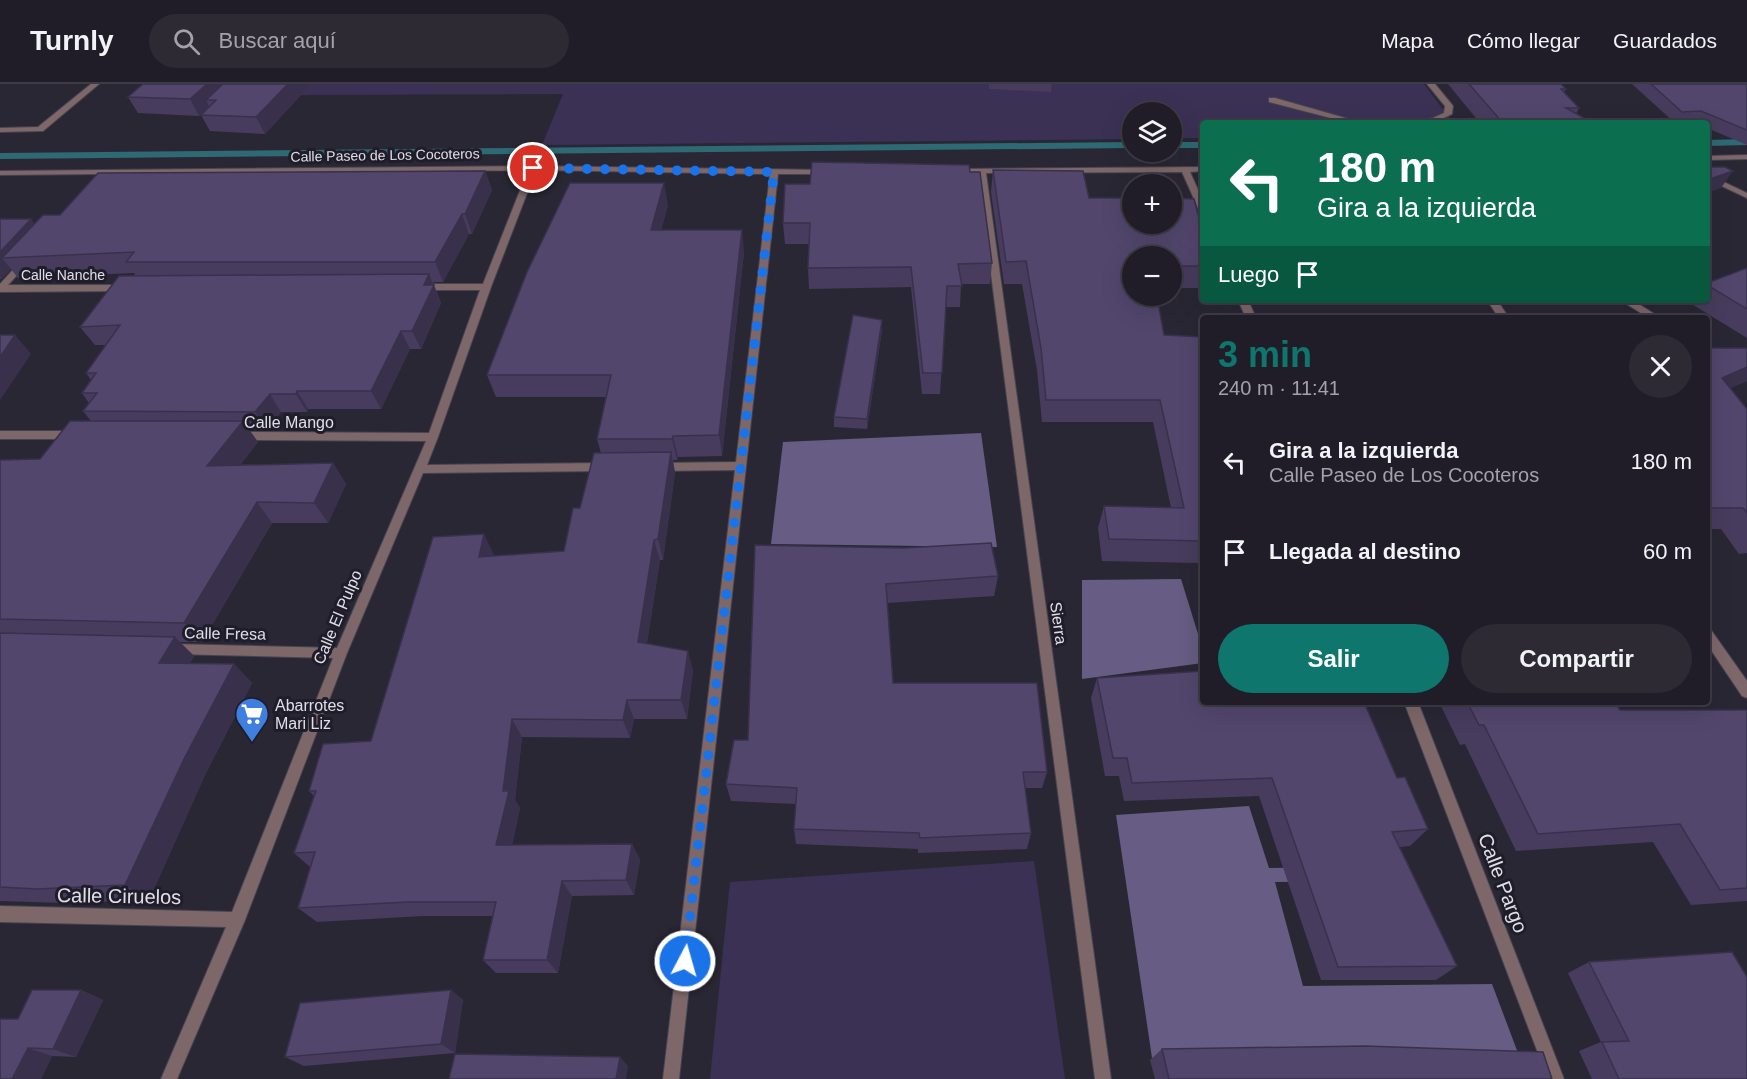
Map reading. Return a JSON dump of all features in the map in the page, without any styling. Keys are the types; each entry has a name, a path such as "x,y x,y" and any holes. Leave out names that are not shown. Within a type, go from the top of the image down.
{"street":[{"path":"0,130 40,129 95,84"},
{"path":"1431,84 1449,106 1449,114 1436,120"},
{"path":"1272,100 1348,120"},
{"path":"1710,158 1747,157"},
{"name":"Calle Paseo de Los Cocoteros","path":"0,173 533,168 832,172"},
{"name":"Calle El Pulpo","path":"169,1079 237,920 341,653 433,437 486,287 533,168"},
{"path":"1185,169 1200,203"},
{"path":"948,171 1200,169"},
{"name":"Sierra","path":"982,171 1103,1079"},
{"path":"100,180 108,172"},
{"path":"671,1079 774,172"},
{"path":"1710,178 1747,196"},
{"path":"0,289 31,255"},
{"path":"415,287 486,287"},
{"name":"Calle Nanche","path":"0,289 130,288"},
{"path":"1630,303 1651,315"},
{"path":"0,435 82,435"},
{"name":"Calle Mango","path":"222,436 433,437"},
{"path":"646,467 741,466"},
{"path":"419,470 622,467"},
{"path":"1710,638 1747,692"},
{"name":"Calle Fresa","path":"153,648 341,653"},
{"name":"Calle Pargo","path":"1412,705 1556,1079"},
{"name":"Calle Ciruelos","path":"0,914 237,920"}],"shaded area":[{"path":"304,84 1424,84 1451,120 1200,120 1200,138 1182,138 1182,102 1122,102 1122,139 542,145 563,94 299,95"},
{"path":"981,433 997,547 771,544 783,442"},
{"path":"1181,579 1200,640 1200,663 1082,679 1082,580"},
{"path":"1249,806 1269,868 1406,866 1412,881 1275,882 1303,986 1492,984 1518,1053 1152,1058 1116,815"},
{"path":"1034,861 1065,1079 710,1079 730,882"}],"building":[{"path":"143,84 207,84 190,99 128,97"},
{"path":"223,84 288,84 256,117 201,115 216,100 206,100"},
{"path":"1469,84 1561,84 1566,89 1561,89 1579,108 1566,108 1588,120 1500,120"},
{"path":"1651,84 1747,84 1747,130 1701,111 1682,112"},
{"path":"812,162 969,165 970,172 980,172 992,263 958,264 962,286 947,286 942,373 923,373 911,267 808,268 810,223 783,223 785,184 810,184"},
{"path":"1710,167 1725,167 1733,171 1710,179"},
{"path":"993,170 1083,171 1089,198 1122,198 1122,234 1182,234 1182,198 1194,199 1200,222 1200,266 1182,266 1182,246 1122,246 1122,306 1159,306 1164,335 1200,337 1200,541 1109,539 1104,506 1184,508 1160,400 1046,400 1041,348 1026,261 1006,262"},
{"path":"485,171 465,214 462,214 435,262 126,262 134,252 2,258 43,215 60,215 98,173"},
{"path":"570,183 664,183 651,230 742,230 719,435 673,436 672,439 597,439 611,375 487,375 527,272"},
{"path":"0,219 31,219 0,252"},
{"path":"1747,268 1747,309 1710,287 1710,282"},
{"path":"429,274 424,285 434,285 412,331 401,331 371,391 297,391 296,394 270,394 255,412 83,411 97,393 82,393 96,373 86,373 120,325 80,327 119,276"},
{"path":"853,315 882,320 867,419 834,417"},
{"path":"0,335 15,335 0,357"},
{"path":"1710,348 1747,348 1747,367 1722,378 1747,409 1747,513 1743,508 1710,508"},
{"path":"70,421 243,421 207,466 333,463 314,503 257,502 184,623 0,619 0,460 40,459"},
{"path":"671,452 658,539 654,540 638,642 688,651 681,700 627,700 623,720 512,719 503,791 509,791 496,845 632,844 626,880 562,881 547,960 483,960 496,902 408,902 298,908 315,852 294,853 316,791 309,791 323,744 371,741 433,537 484,534 479,557 564,551 573,508 580,508 594,453"},
{"path":"991,543 998,576 886,584 893,683 1037,683 1047,772 1023,772 1031,833 920,838 919,833 794,829 797,788 726,784 734,740 748,740 755,545 904,548"},
{"path":"0,633 175,637 159,663 234,664 185,757 125,885 37,889 0,887"},
{"path":"1200,671 1200,705 1365,705 1397,778 1405,777 1428,829 1392,832 1457,966 1338,967 1272,778 1132,783 1127,758 1113,758 1097,678"},
{"path":"1469,705 1617,705 1620,710 1747,710 1747,888 1720,890 1680,824 1538,834 1484,725 1479,725"},
{"path":"1732,952 1747,977 1747,1079 1619,1079 1602,1042 1629,1041 1589,962"},
{"path":"32,990 81,990 53,1049 28,1048 12,1079 0,1079 0,1019 18,1019"},
{"path":"451,990 441,1044 285,1057 300,1003"},
{"path":"1365,1046 1543,1052 1552,1079 1169,1079 1162,1049"},
{"path":"455,1054 620,1057 616,1079 449,1079"}],"waterway":[{"path":"1710,143 1747,142"},
{"path":"0,156 1122,145"},
{"path":"1182,145 1200,145"}],"place":[{"name":"Abarrotes Mari Liz","path":"252,743"}],"route":[{"path":"533,168 774,172 685,961"}]}
